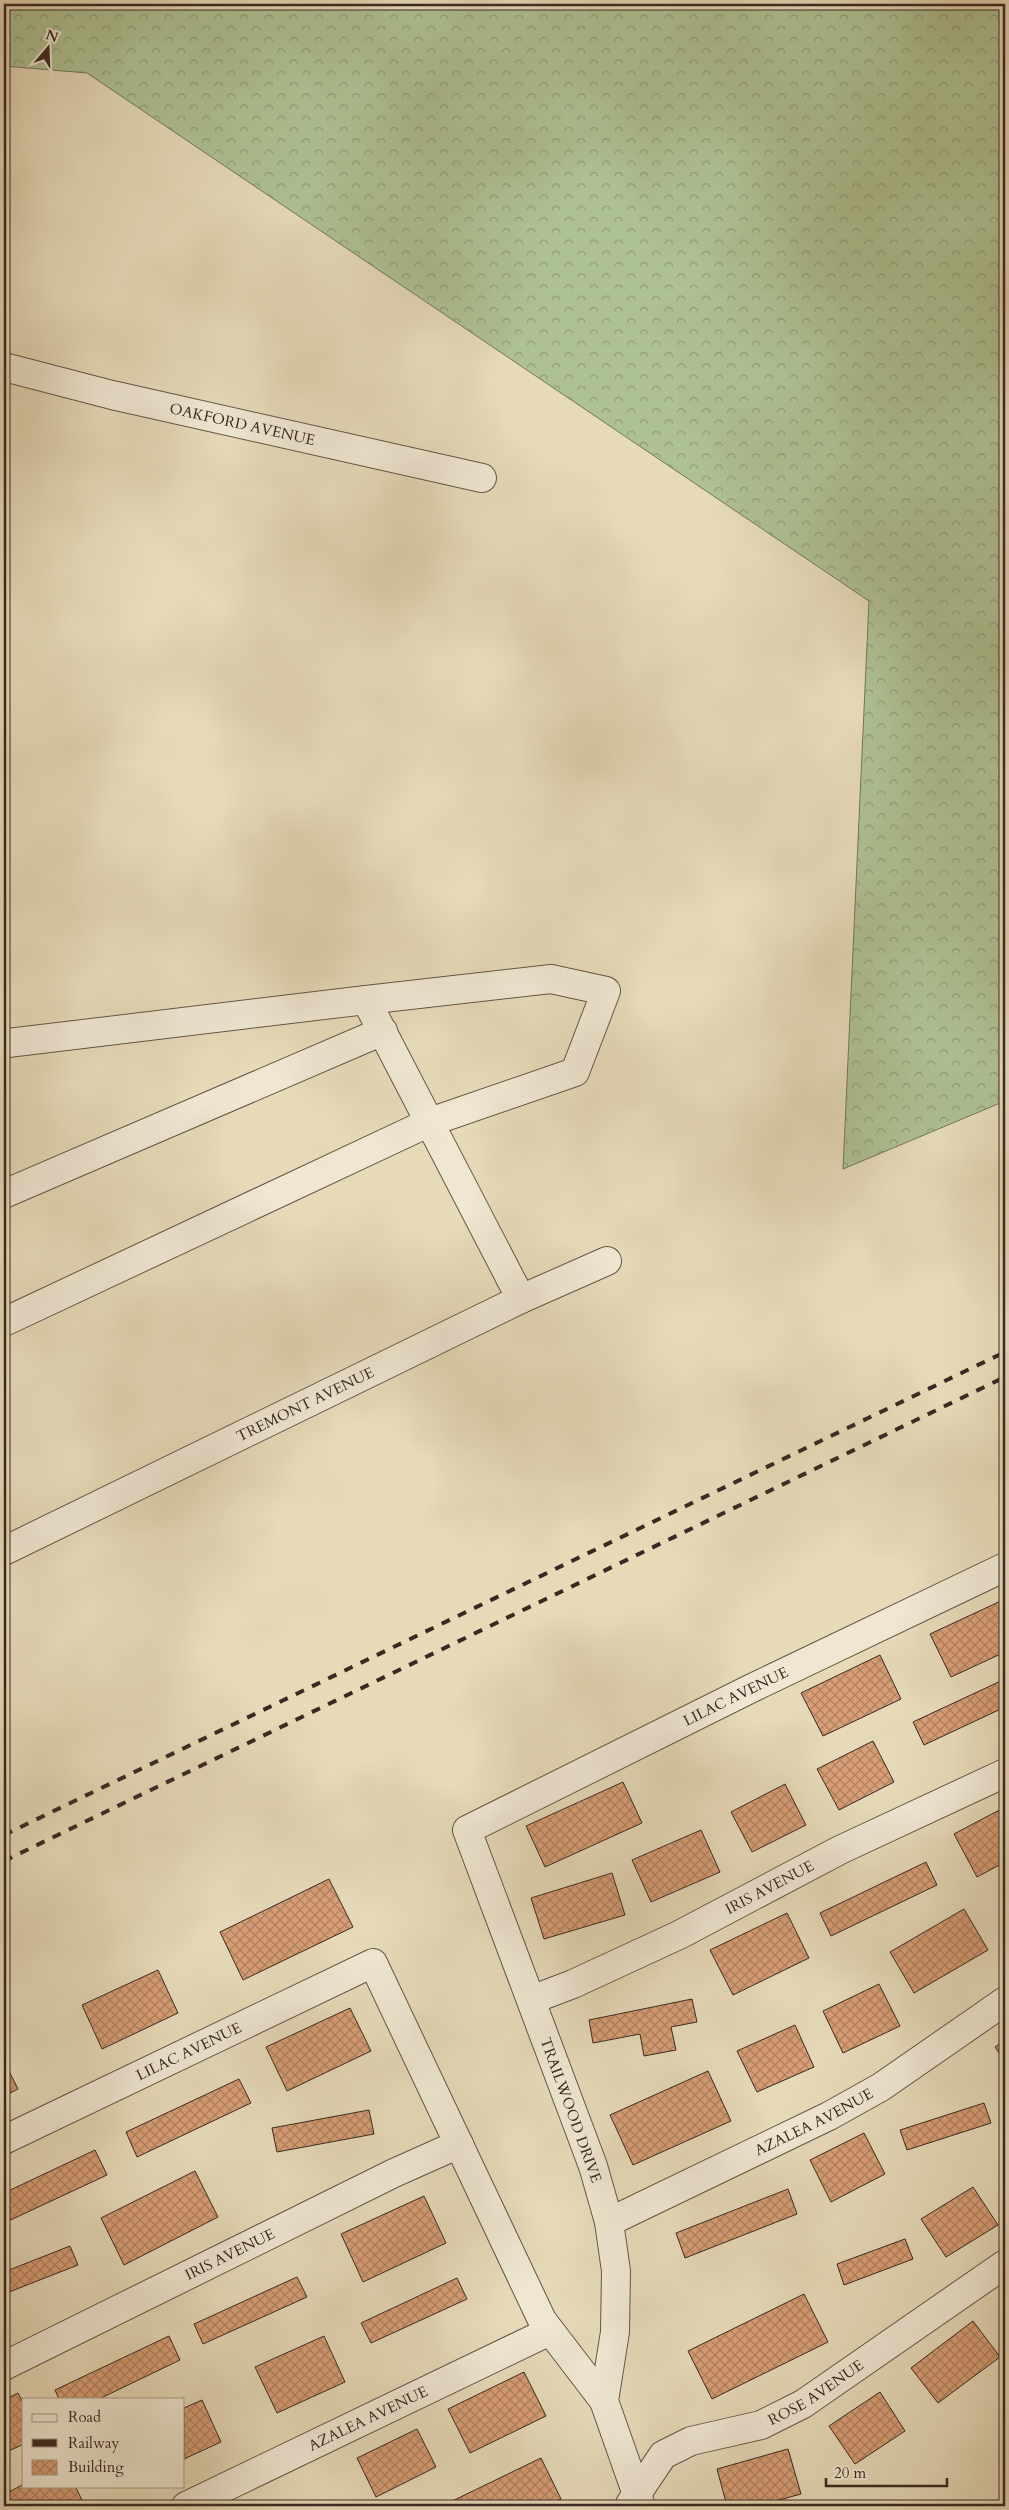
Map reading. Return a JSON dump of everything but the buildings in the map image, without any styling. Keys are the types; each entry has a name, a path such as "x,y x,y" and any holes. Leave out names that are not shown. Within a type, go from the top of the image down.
{"street":[{"name":"OAKFORD AVENUE","path":"4,368 122,398 482,478"},
{"path":"4,1322 430,1122 574,1072 606,991 551,978 5,1047"},
{"path":"366,1000 521,1299"},
{"path":"4,1194 383,1031"},
{"name":"TREMONT AVENUE","path":"4,1551 521,1299 607,1261"},
{"name":"LILAC AVENUE","path":"467,1830 761,1684 1005,1567"},
{"name":"IRIS AVENUE","path":"531,2000 573,1984 679,1935 840,1850 1005,1773"},
{"name":"TRAILWOOD DRIVE","path":"467,1830 593,2166 608,2222 616,2271 614,2332 604,2401"},
{"name":"LILAC AVENUE","path":"4,2140 373,1963"},
{"name":"TRAILWOOD DRIVE","path":"373,1963 542,2320 604,2401 636,2502"},
{"name":"AZALEA AVENUE","path":"608,2222 829,2116 881,2088 1005,2001"},
{"name":"IRIS AVENUE","path":"4,2366 394,2173 459,2144"},
{"name":"ROSE AVENUE","path":"636,2502 653,2467 663,2455 691,2440 761,2425 803,2404 1005,2264"},
{"name":"AZALEA AVENUE","path":"186,2506 550,2331"}],"green space":[{"path":"4,4 1005,4 1005,1101 843,1169 869,601 87,73 4,66"}],"railway":[{"path":"4,1835 1005,1352"},
{"path":"4,1861 1005,1377"}]}
